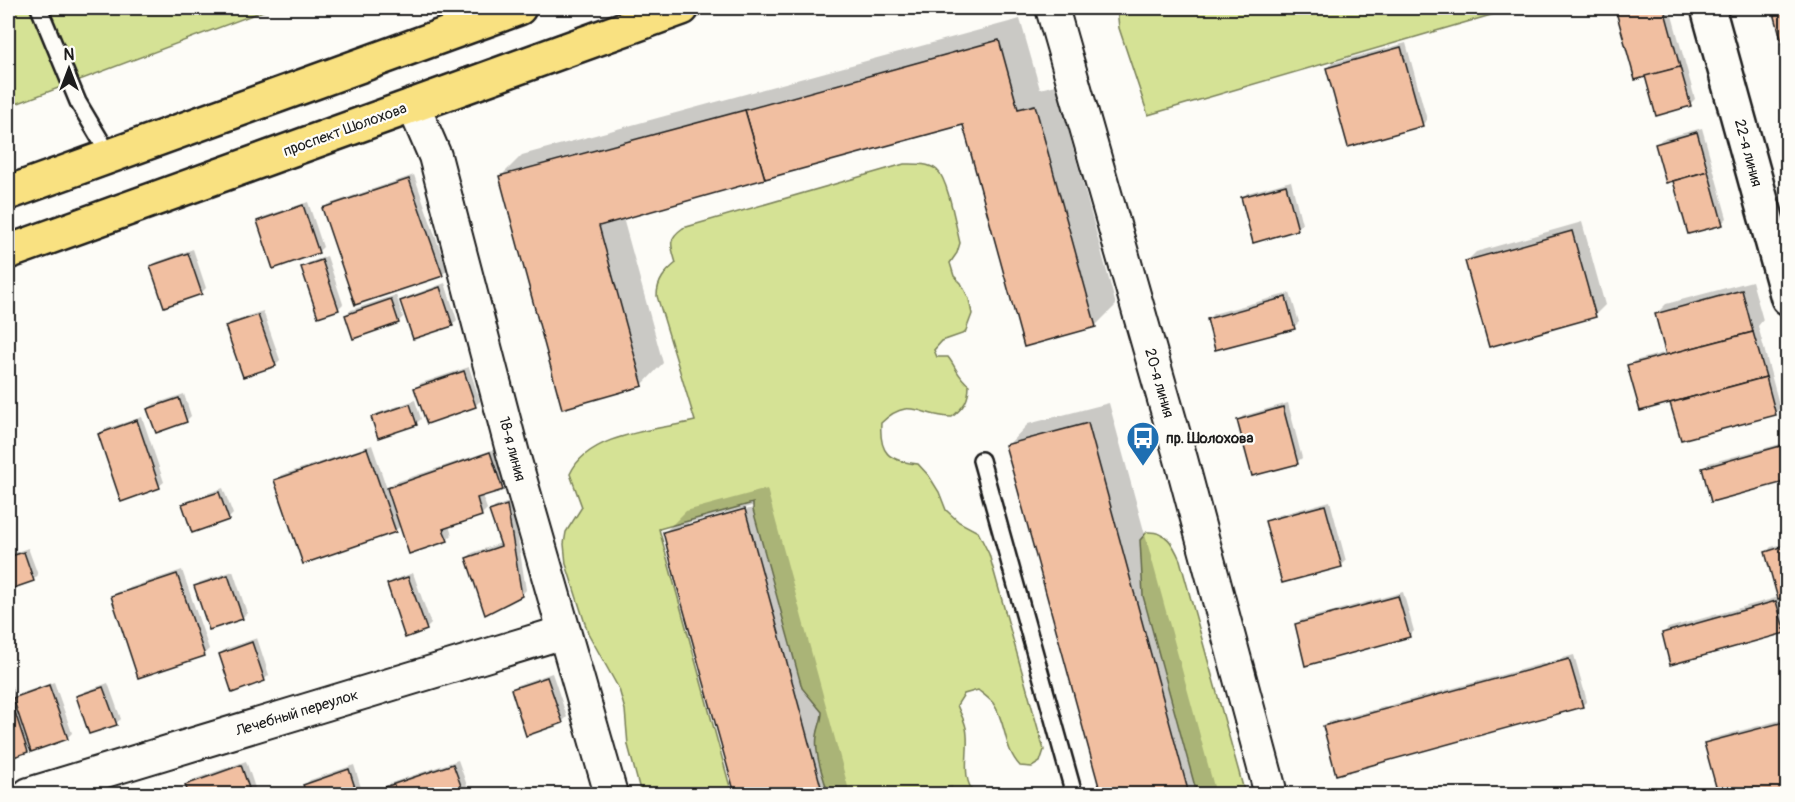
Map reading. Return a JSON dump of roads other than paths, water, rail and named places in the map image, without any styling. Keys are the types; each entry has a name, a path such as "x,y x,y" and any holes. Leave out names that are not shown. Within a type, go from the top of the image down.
{"main road":[{"path":"8,193 519,8"},
{"name":"проспект Шолохова","path":"8,252 682,8"}],"street":[{"name":"20-я линия","path":"1052,8 1181,459 1271,795"},
{"name":"22-я линия","path":"1708,8 1788,298"},
{"name":"18-я линия","path":"413,105 435,156 513,454 611,795"},
{"name":"Лечебный переулок","path":"30,795 564,632"}],"lane":[{"path":"39,8 78,102 110,156"},
{"path":"981,460 1074,795"}],"place":[{"name":"пр. Шолохова","path":"1143,467"}]}
